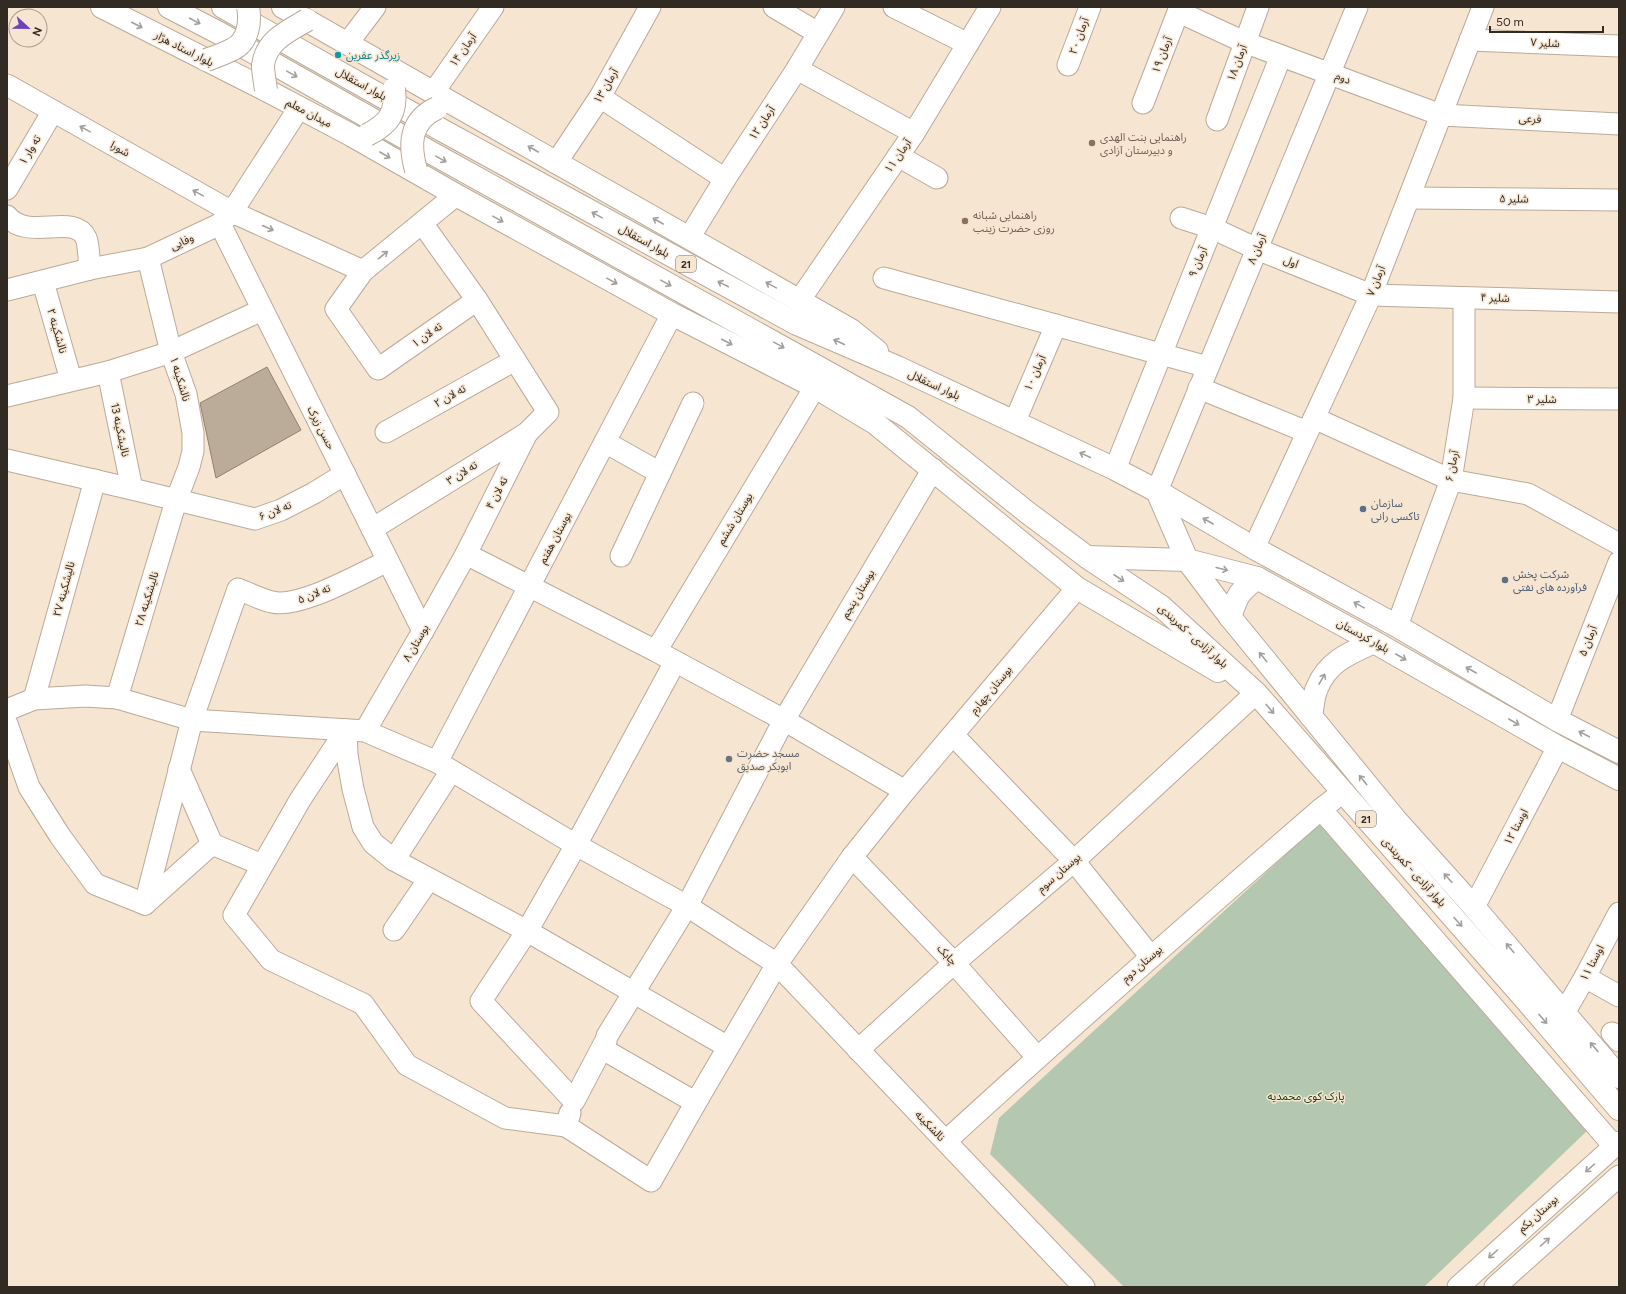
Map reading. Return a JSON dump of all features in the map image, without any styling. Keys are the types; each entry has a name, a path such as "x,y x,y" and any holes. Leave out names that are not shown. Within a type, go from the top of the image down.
{"main road":[{"name":"بلوار استاد هژار","path":"102,7 266,90"},
{"name":"21","path":"169,7 221,34 430,152 908,417 1028,513 1086,557"},
{"path":"283,7 347,44 392,79 435,101 458,107 851,330 897,368"},
{"path":"206,60 234,49 241,42 248,29 250,16 233,8"},
{"name":"بلوار استقلال","path":"233,8 445,131 797,324 1015,422 1115,469 1157,491"},
{"path":"266,90 263,66 266,54 273,42 307,20"},
{"path":"359,135 377,130 388,121 394,110 395,100 392,79"},
{"name":"میدان معلم","path":"266,90 299,108 359,135 418,173 456,195 672,314 815,387 875,423 1077,588 1256,692"},
{"path":"418,173 412,154 413,134 419,122 435,101"},
{"path":"1157,491 1254,548 1397,626 1557,720 1619,752"},
{"name":"بلوار آزادی - کمربندی","path":"1157,491 1187,560 1230,617 1395,819 1474,907 1619,1077"},
{"name":"بلوار کردستان","path":"1086,557 1187,560 1257,578 1374,642 1558,747 1619,779"},
{"name":"بلوار آزادی - کمربندی","path":"1086,557 1162,607 1256,692 1526,998 1619,1109"},
{"path":"1230,617 1237,596 1257,578"},
{"path":"1310,716 1317,688 1327,671 1342,657 1374,642"}],"street":[{"path":"347,44 375,7"},
{"name":"آرمان ۱۴","path":"435,101 493,7"},
{"name":"آرمان ۱۳","path":"556,163 600,97 650,7"},
{"path":"774,7 818,33"},
{"name":"آرمان ۱۲","path":"689,238 725,179 797,69 834,7"},
{"path":"894,7 968,44"},
{"name":"آرمان ۱۱","path":"799,301 914,133 990,7"},
{"name":"آرمان ۲۰","path":"1068,65 1090,7"},
{"name":"آرمان ۱۸","path":"1217,120 1244,42 1258,7"},
{"name":"آرمان ۸","path":"1157,491 1356,7"},
{"name":"آرمان ۷","path":"1254,548 1371,295 1483,7"},
{"name":"دوم","path":"1179,9 1244,42 1441,115"},
{"name":"آرمان ۱۹","path":"1143,103 1179,9"},
{"name":"شلیر ۷","path":"1470,40 1619,46"},
{"name":"آرمان ۹","path":"1115,469 1281,56"},
{"path":"797,69 914,133"},
{"name":"شورا","path":"7,85 53,111 226,218 363,271"},
{"path":"600,97 725,179"},
{"path":"226,218 299,108"},
{"name":"ته وار ۱","path":"7,189 53,111"},
{"name":"فرعی","path":"1441,115 1619,124"},
{"path":"898,156 937,178"},
{"path":"363,271 456,195"},
{"name":"شلیر ۵","path":"1409,198 1619,200"},
{"path":"7,216 18,223 32,228 45,228 61,225 78,230 86,238 90,270"},
{"name":"وفایی","path":"7,290 148,258 226,218"},
{"name":"حسن زیرک","path":"226,218 262,310 423,631"},
{"name":"اول","path":"1181,218 1212,228 1257,249 1371,295"},
{"path":"422,223 477,300 515,360"},
{"name":"نالشکینه ۱","path":"148,258 171,352 186,394 193,433 193,451 189,467 176,501"},
{"name":"ته لان ۱","path":"363,271 336,309 378,369 477,300"},
{"path":"884,278 1208,367"},
{"name":"نالشکینه ۲","path":"43,282 71,380"},
{"name":"شلیر ۴","path":"1371,295 1619,302"},
{"name":"آرمان ۶","path":"1397,626 1451,480 1464,398 1464,298"},
{"path":"7,396 108,372 171,352 262,310"},
{"name":"بوستان هفتم","path":"394,860 444,766 530,586 672,314"},
{"name":"آرمان ۱۰","path":"1015,422 1056,325"},
{"name":"ته لان ۳","path":"372,529 527,433 548,412 515,360"},
{"name":"ته لان ۲","path":"386,432 515,360"},
{"name":"نالیشکینه 13","path":"108,372 132,488"},
{"name":"بوستان ششم","path":"656,651 815,387"},
{"path":"1199,388 1311,425 1451,480 1528,494 1619,544"},
{"name":"شلیر ۳","path":"1464,398 1619,399"},
{"path":"621,556 693,403"},
{"name":"ته لان ۴","path":"466,554 527,433"},
{"path":"605,442 660,473"},
{"name":"ته لان ۶","path":"7,460 132,488 176,501 255,519 288,507 314,494 345,474"},
{"name":"بوستان پنجم","path":"566,1126 574,1101 615,1023 687,906 784,720 932,469"},
{"name":"نالیشکینه ۲۷","path":"34,699 95,480"},
{"name":"نالیشکینه ۲۸","path":"118,698 176,501"},
{"path":"466,554 656,651 784,720 905,791"},
{"name":"بوستان ۸","path":"466,554 423,631 356,730 300,800 234,915 271,960 363,1004 407,1065 505,1118 566,1126"},
{"name":"ته لان ۵","path":"192,720 238,589 273,602 289,603 308,598 388,561"},
{"name":"آرمان ۵","path":"1557,720 1619,562"},
{"name":"بوستان چهارم","path":"566,1126 651,1181 777,964 852,857 905,791 1077,588"},
{"path":"574,1101 481,1001 527,931 576,845 675,662"},
{"name":"بوستان سوم","path":"858,1050 954,963 1074,861 1256,692"},
{"name":"نالشکینه","path":"7,710 34,699 85,696 118,698 192,720 356,730 444,766 576,845 687,906 777,964 1084,1287"},
{"path":"145,904 192,720"},
{"path":"7,724 30,787 60,836 95,884 145,904"},
{"path":"356,730 347,755 353,789 363,827 373,843 394,860 527,931 728,1046"},
{"path":"952,735 1074,861 1151,957"},
{"name":"اوستا ۱۲","path":"1474,907 1558,747"},
{"path":"179,770 212,844 262,865"},
{"name":"بوستان دوم","path":"946,1141 1037,1057 1321,809 1343,792"},
{"path":"1321,809 1616,1144"},
{"path":"145,904 212,844"},
{"name":"چابک","path":"852,857 954,963 1037,1057"},
{"path":"394,930 429,879"},
{"name":"اوستا ۱۱","path":"1564,1013 1586,977 1619,913"},
{"path":"1586,977 1619,996"},
{"path":"605,1042 604,1046 608,1052 693,1101 699,1097"},
{"name":"بوستان یکم","path":"1458,1287 1616,1144"},
{"path":"1495,1287 1619,1176"}],"green space":[{"name":"پارک کوی محمدیه","path":"1321,822 1590,1128 1424,1287 1124,1287 990,1154 999,1118"}],"building":[{"path":"267,367 301,430 216,478 200,403"}],"place":[{"name":"زیرگذر عفرین","path":"338,55"},
{"name":"راهنمایی بنت الهدی و دبیرستان آزادی","path":"1092,143"},
{"name":"راهنمایی شبانه روزی حضرت زینب","path":"965,221"},
{"name":"سازمان تاکسی رانی","path":"1363,509"},
{"name":"شرکت پخش فرآورده های نفتی","path":"1505,580"},
{"name":"مسجد حضرت ابوبکر صدیق","path":"729,759"}]}
